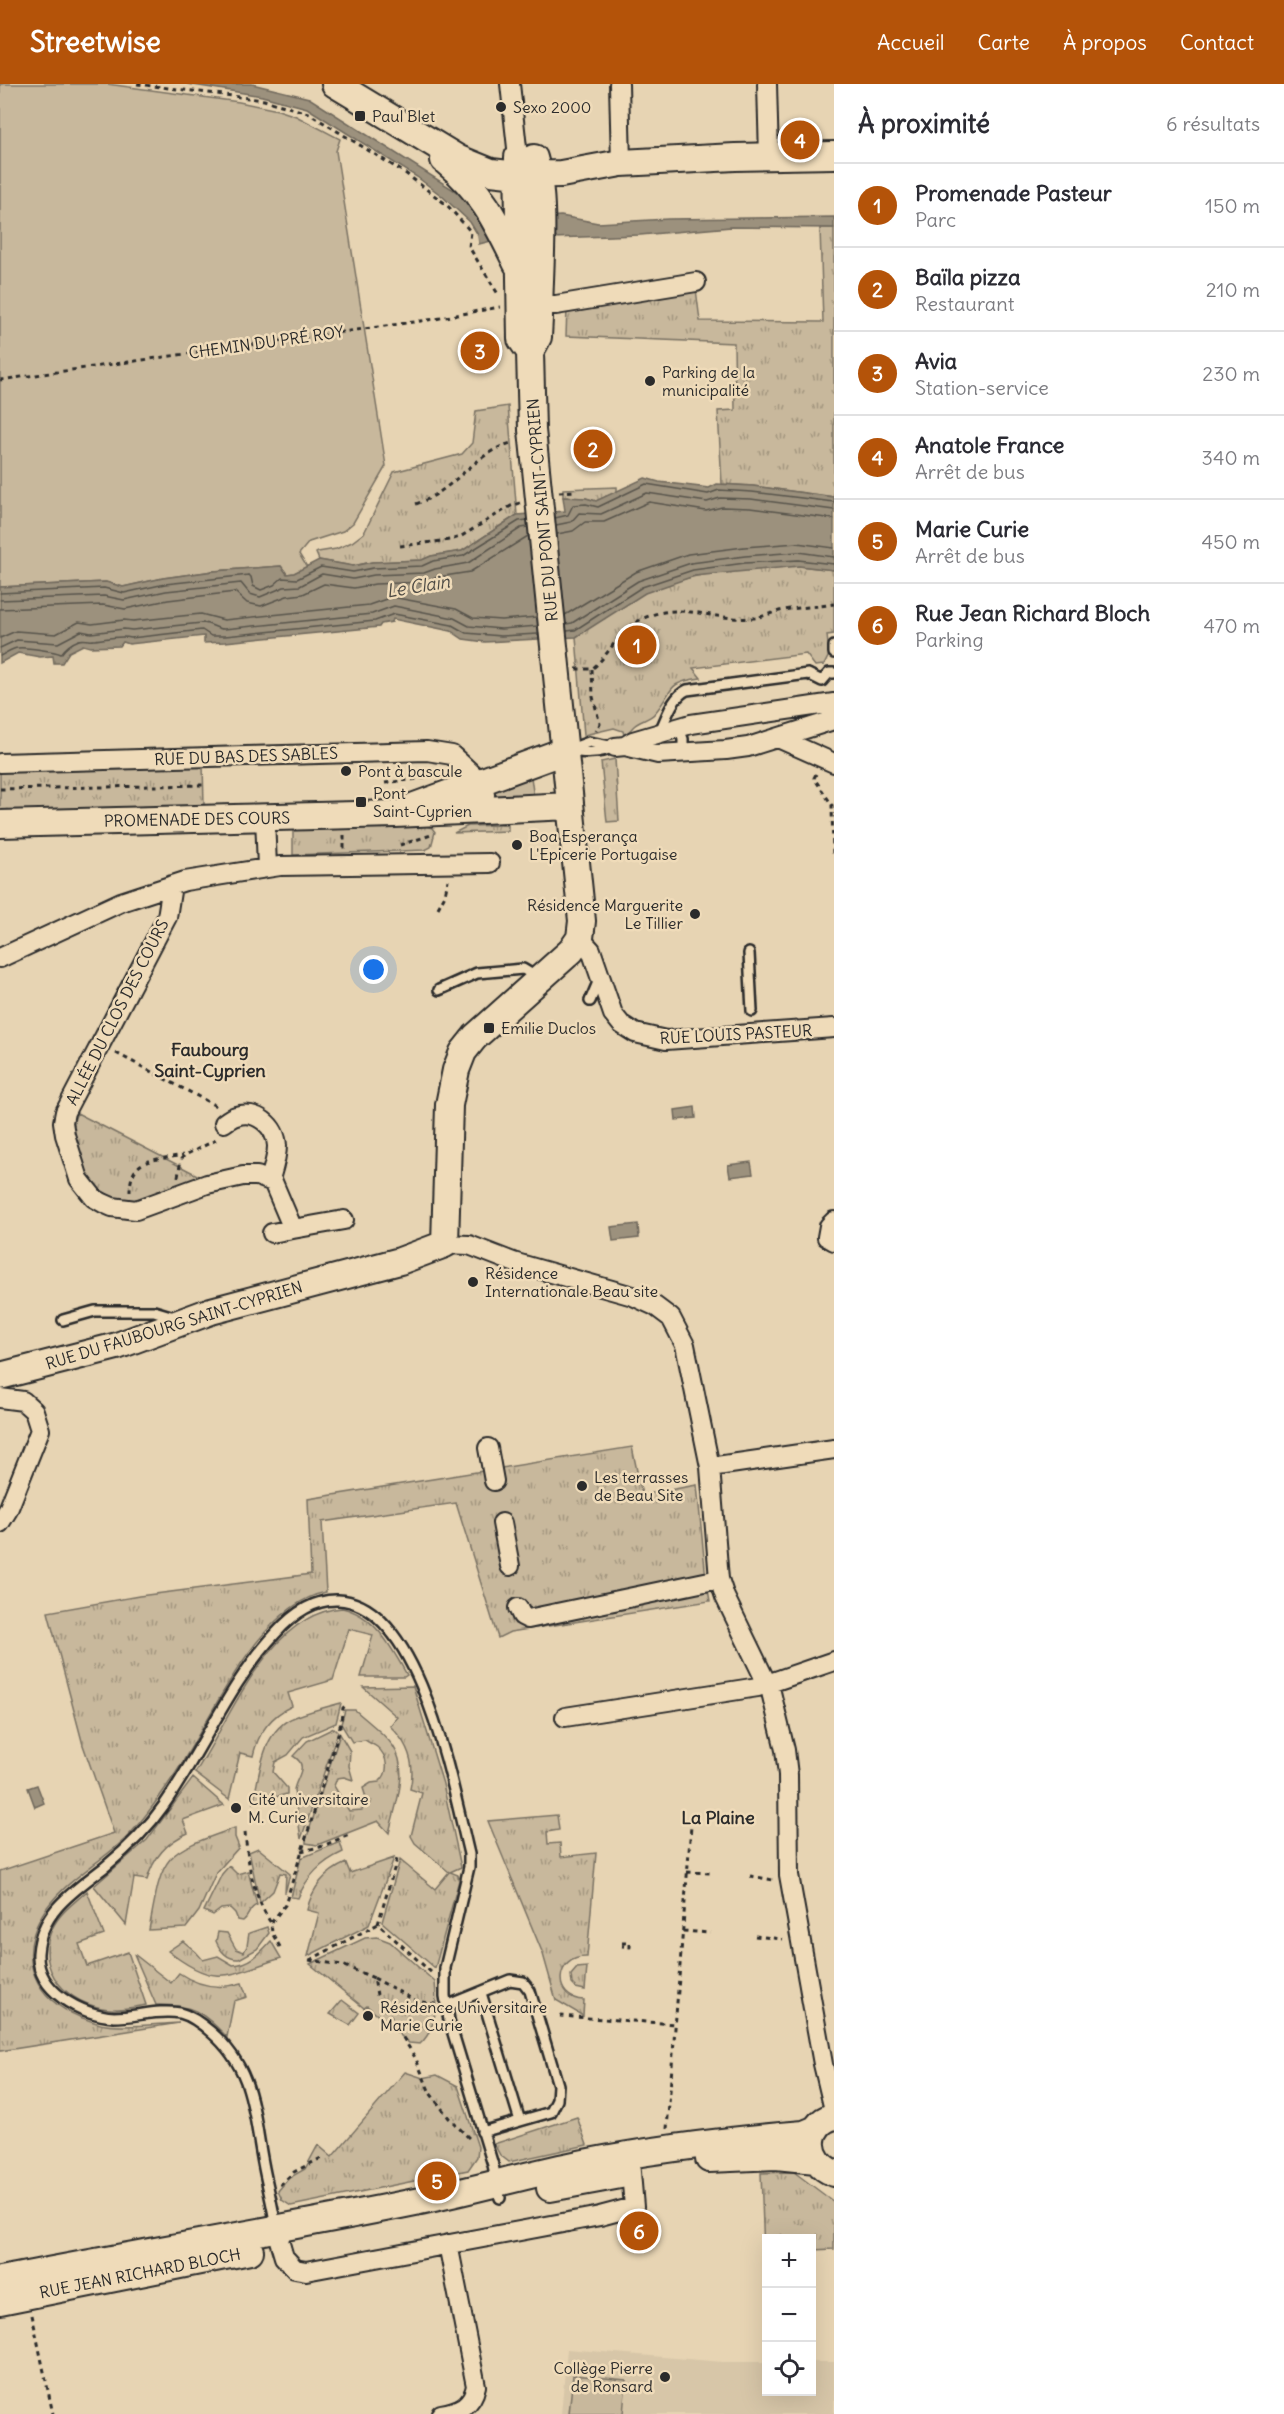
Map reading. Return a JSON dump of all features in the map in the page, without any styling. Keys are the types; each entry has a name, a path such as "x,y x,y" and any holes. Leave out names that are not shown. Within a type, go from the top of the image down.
{"street":[{"path":"334,84 436,146 491,172 527,166 561,174 621,163 834,155"},
{"path":"510,84 527,166 530,204 530,272"},
{"path":"619,84 621,163"},
{"path":"767,84 769,157"},
{"path":"393,118 465,178 486,203 530,272"},
{"name":"RUE DU PONT SAINT-CYPRIEN","path":"530,272 521,339 534,345 533,437 548,498 554,645 564,751"},
{"path":"524,305 556,305 696,282"},
{"path":"620,747 669,729 829,704"},
{"path":"620,747 658,754 737,748 834,720"},
{"path":"778,738 834,763"},
{"name":"RUE DU BAS DES SABLES","path":"0,763 427,751 452,755 481,782"},
{"path":"564,751 582,921 580,938 571,951 475,1037 464,1052 456,1070 449,1105 445,1244 469,1245 513,1262 617,1291 655,1306 671,1318 685,1345 710,1467 719,1579 724,1597 771,1692 785,1750 788,1792 788,1866 834,2110"},
{"name":"PROMENADE DES COURS","path":"395,814 564,751"},
{"path":"478,810 484,795 481,782"},
{"name":"PROMENADE DES COURS","path":"0,824 395,814 570,806"},
{"path":"265,817 267,867"},
{"path":"0,958 121,902 172,885 207,877 267,867 490,862"},
{"name":"ALLÉE DU CLOS DES COURS","path":"172,885 167,917 69,1104 63,1122 64,1135 79,1179 94,1198 124,1210 136,1210 207,1184 243,1176 270,1179"},
{"name":"RUE LOUIS PASTEUR","path":"580,938 591,950 613,1014 621,1024 649,1038 666,1040 834,1028"},
{"path":"224,1123 238,1115 252,1115 262,1119 270,1126 276,1137 277,1149 270,1179 276,1186 293,1229"},
{"path":"272,1233 344,1220"},
{"path":"834,1221 829,1226 827,1237 834,1241"},
{"name":"RUE DU FAUBOURG SAINT-CYPRIEN","path":"1,1381 117,1346 211,1311 400,1261 445,1244"},
{"path":"0,1523 40,1430 34,1411 1,1381"},
{"path":"488,1448 494,1481"},
{"path":"710,1467 834,1449"},
{"path":"502,1523 510,1566"},
{"path":"518,1608 522,1616 528,1619 719,1579"},
{"path":"565,1717 767,1684 834,1661"},
{"path":"825,2122 811,2146 825,2167"},
{"name":"RUE JEAN RICHARD BLOCH","path":"630,2164 668,2149 804,2134 825,2122"},
{"name":"RUE JEAN RICHARD BLOCH","path":"0,2301 499,2191 582,2164 630,2164 777,2156 825,2167"},
{"path":"278,2238 291,2266 306,2271 600,2216 634,2207 630,2164"},
{"name":"RUE JEAN RICHARD BLOCH","path":"0,2280 176,2246 278,2238"},
{"path":"441,2414 466,2406 476,2386 448,2244"}],"lane":[{"path":"834,646 834,653"},
{"path":"822,681 829,673 834,672"},
{"path":"683,752 683,739 669,729 675,701 687,690 808,674 822,681 829,704"},
{"path":"564,751 589,741 620,747"},
{"path":"564,751 590,753 620,747"},
{"path":"749,953 752,1011"},
{"path":"439,990 477,973 523,969 540,979"},
{"path":"590,1001 600,978"},
{"path":"63,1320 95,1311 154,1311 185,1320"},
{"path":"278,2238 250,2092 242,2069 224,2044 188,2015 171,2012 114,2017 76,2006 55,1993 49,1986 42,1973 38,1956 43,1929 48,1918 77,1887 106,1866 149,1824 198,1753 250,1665 268,1641 302,1610 322,1601 351,1601 369,1609 382,1620 405,1653 433,1715 454,1794 468,1854 469,1868 447,1960 446,2006 499,2191"},
{"path":"446,2006 510,1980 523,1982 530,1991 558,2085 557,2100 551,2112 482,2132"},
{"path":"481,1992 520,2121"}],"path":[{"path":"137,84 264,100 308,113 405,173 447,204 471,232 469,247 524,305"},
{"name":"CHEMIN DU PRÉ ROY","path":"0,380 524,305"},
{"path":"416,504 438,495 496,447 533,437"},
{"path":"400,546 460,537 512,506 577,491"},
{"path":"589,741 600,724 593,697 592,669 601,662 621,633 640,620 658,613 678,611 753,618 784,610 834,604"},
{"path":"385,783 427,777"},
{"path":"814,778 832,805 833,854"},
{"path":"0,789 204,785"},
{"path":"344,815 345,865"},
{"path":"438,908 445,895 450,863"},
{"path":"100,1045 219,1108 224,1123 223,1136 185,1155 155,1159 141,1164 130,1185 133,1198"},
{"path":"176,1196 179,1166 185,1155"},
{"path":"271,1923 285,1905 347,1704"},
{"path":"668,2149 667,2133 691,1826"},
{"path":"245,1832 246,1853 259,1904 271,1923 272,1933 280,1947"},
{"path":"301,1851 320,1847 349,1835"},
{"path":"397,1859 378,1924 309,1960 342,1965 374,1977 416,2001 446,2006"},
{"path":"687,1872 711,1873"},
{"path":"378,1924 445,1984"},
{"path":"682,1931 710,1933"},
{"path":"755,1936 800,1939"},
{"path":"374,1977 378,1995 416,2059 430,2094 470,2140 487,2148"},
{"path":"560,2016 675,2024"},
{"path":"271,2199 288,2176 325,2156"},
{"path":"28,2295 53,2414"}],"shaded area":[{"name":"Collège Pierre de Ronsard","path":"567,2349 723,2362 762,2362 762,2396 816,2396 816,2362 834,2362 834,2414 561,2414"}],"green space":[{"path":"0,84 107,84 239,102 296,116 340,139 336,151 386,466 353,523 343,531 309,542 299,554 307,567 287,574 281,566 213,571 163,578 123,587 105,582 0,587"},
{"path":"820,228 834,228 834,497 722,484 718,411 735,410 734,343 566,336 567,308 696,289 700,321 823,322"},
{"path":"508,406 517,515 462,551 431,556 422,560 372,562 353,566 319,560 316,553 336,549 352,542 364,533 394,472 462,454 472,443 476,411"},
{"path":"617,487 617,492 596,501 563,497 563,489"},
{"path":"799,566 834,570 834,634 827,635 829,655 824,665 815,666 806,654 693,668 701,678 675,685 653,715 636,724 624,735 623,731 614,728 584,735 576,637 628,602 664,585 721,572"},
{"path":"615,759 619,821 607,822 601,762"},
{"path":"203,764 204,805 0,811 0,769"},
{"path":"531,777 534,799 491,798 489,786"},
{"path":"423,825 432,828 435,832 431,847 425,850 293,855 293,830"},
{"path":"508,825 508,831 454,833 468,826"},
{"path":"77,1113 203,1178 131,1206 103,1197 94,1188 78,1156 74,1132"},
{"path":"632,1447 642,1495 697,1485 710,1601 510,1632 498,1638 456,1503 322,1522 326,1592 301,1602 278,1619 257,1642 219,1698 157,1801 126,1838 59,1893 42,1915 35,1931 31,1947 31,1962 35,1976 52,2000 64,2009 89,2021 106,2025 179,2023 0,2051 0,1871 114,1833 83,1745 48,1612 139,1596 311,1574 308,1499"},
{"path":"342,1608 354,1612 373,1625 389,1644 407,1675 404,1677 361,1677 373,1635 349,1629 333,1680 288,1693 292,1706 277,1715 266,1726 253,1756 240,1753 229,1799 195,1773 238,1699 254,1672 293,1628 316,1614"},
{"path":"413,1686 443,1784 461,1867 450,1872 458,1875 459,1880 435,1968 382,1922 400,1860 435,1889 449,1872 415,1843 411,1836 422,1793 410,1789 412,1771 409,1754 402,1740 390,1726 397,1717 363,1687"},
{"path":"341,1703 336,1723 303,1737 288,1755 275,1762 273,1772 287,1788 287,1794 253,1803 264,1753 276,1731 295,1717"},
{"path":"345,1710 355,1710 375,1727 393,1746 398,1756 400,1789 389,1833 378,1821 317,1845 306,1843 340,1734 350,1751 349,1766 353,1780 344,1777 337,1778 334,1786 349,1811 362,1810 367,1801 363,1788 371,1783 379,1782 385,1774 384,1755 377,1747 365,1740 352,1742 341,1724"},
{"path":"334,1728 338,1732 301,1839 294,1790 301,1772 301,1764 293,1756 307,1741"},
{"path":"193,1778 224,1805 183,1820 188,1833 167,1846 157,1858 147,1880 134,1878 126,1925 94,1886 147,1840"},
{"path":"557,1815 559,1830 547,1832 548,1844 560,1843 561,1857 596,1853 587,1957 568,1963 561,1978 566,1993 584,2000 583,2016 556,2000 543,1954 488,1821"},
{"path":"235,1828 235,1837 239,1847 216,1873 199,1911 186,1928 149,1930 158,1885 169,1860 192,1844"},
{"path":"340,1842 343,1852 328,1860 316,1871 298,1898 291,1897 301,1858"},
{"path":"258,1848 290,1874 285,1893 286,1874 280,1873 273,1891 260,1903 249,1852"},
{"path":"394,1858 369,1925 308,1956 319,1913 307,1910 320,1882 332,1871 346,1863 350,1873"},
{"path":"229,1866 237,1874 248,1871 257,1905 243,1921 238,1920 230,1908 221,1909 213,1915 204,1911 222,1874"},
{"path":"87,1891 104,1935 79,1944 87,1966 128,1952 146,2005 114,2009 94,2006 68,1993 51,1972 48,1944 52,1929 63,1913"},
{"path":"267,1927 269,1933 257,1949 239,1959 225,1954 216,1941 218,1932 227,1933 236,1949 244,1952 249,1933"},
{"path":"377,1937 390,1942 435,1982 435,2015 430,2031 420,2044 409,2043 367,2006 364,2008 310,1964 365,1938"},
{"path":"183,1941 203,1960 218,1956 233,1965 245,1963 255,1957 271,1941 281,1958 235,1973 211,1974 198,1971 168,1951"},
{"path":"134,1954 171,1983 179,1973 201,1984 225,1986 242,1983 247,1997 234,2001 227,2037 211,2021 196,2011 179,2006 156,2005"},
{"path":"587,1967 585,1990 576,1988 572,1984 571,1975 577,1968"},
{"path":"342,2000 359,2013 350,2025 330,2014"},
{"path":"405,2072 423,2078 437,2075 458,2086 478,2147 477,2157 468,2170 291,2206 282,2200 278,2191 289,2178 305,2169 318,2145 332,2157"},
{"path":"577,2117 587,2145 509,2162 500,2155 494,2144"},
{"path":"794,2172 834,2202 834,2249 816,2250 816,2234 763,2234 761,2173"},
{"path":"573,2375 626,2380 623,2414 569,2414"}],"water":[{"path":"187,84 252,84 309,98 468,199 484,221 561,216 598,223 668,219 834,217 834,228 731,227 640,235 495,240 479,244 478,235 470,222 442,196 417,177 307,108 262,96"},
{"name":"Le Clain","path":"645,478 709,488 717,484 753,486 834,497 834,570 799,566 694,576 645,593 576,637 485,642 463,639 451,631 393,619 392,622 381,624 379,627 225,642 204,643 204,636 129,644 123,642 120,646 90,647 83,645 69,652 62,663 54,663 53,656 40,657 18,653 0,663 0,587 106,582 123,587 163,578 214,571 281,566 287,574 294,573 319,560 353,566 372,562 422,560 431,556 462,551 517,515 565,511 563,497 596,501"},
{"path":"695,1107 696,1118 676,1120 675,1110"},
{"path":"751,1162 753,1174 730,1177 728,1165"},
{"path":"638,1224 639,1238 613,1241 611,1227"},
{"path":"37,1785 44,1803 35,1807 28,1788"}],"place":[{"name":"Sexo 2000","path":"501,107"},
{"name":"Paul Blet","path":"360,116"},
{"name":"Anatole France","path":"800,140"},
{"name":"Avia","path":"480,351"},
{"name":"Parking de la municipalité","path":"650,381"},
{"name":"Baïla pizza","path":"593,449"},
{"name":"Promenade Pasteur","path":"637,645"},
{"name":"Pont à bascule","path":"346,771"},
{"name":"Pont Saint-Cyprien","path":"361,802"},
{"name":"Boa Esperança L'Epicerie Portugaise","path":"517,845"},
{"name":"Résidence Marguerite Le Tillier","path":"695,914"},
{"name":"Emilie Duclos","path":"489,1028"},
{"name":"Résidence Internationale Beau site","path":"473,1282"},
{"name":"Les terrasses de Beau Site","path":"582,1486"},
{"name":"Cité universitaire M. Curie","path":"236,1808"},
{"name":"Résidence Universitaire Marie Curie","path":"368,2016"},
{"name":"Marie Curie","path":"437,2181"},
{"name":"Rue Jean Richard Bloch","path":"639,2231"},
{"name":"Collège Pierre de Ronsard","path":"665,2377"}],"district":[{"name":"Faubourg Saint-Cyprien","path":"210,1059"},
{"name":"La Plaine","path":"718,1817"}]}
